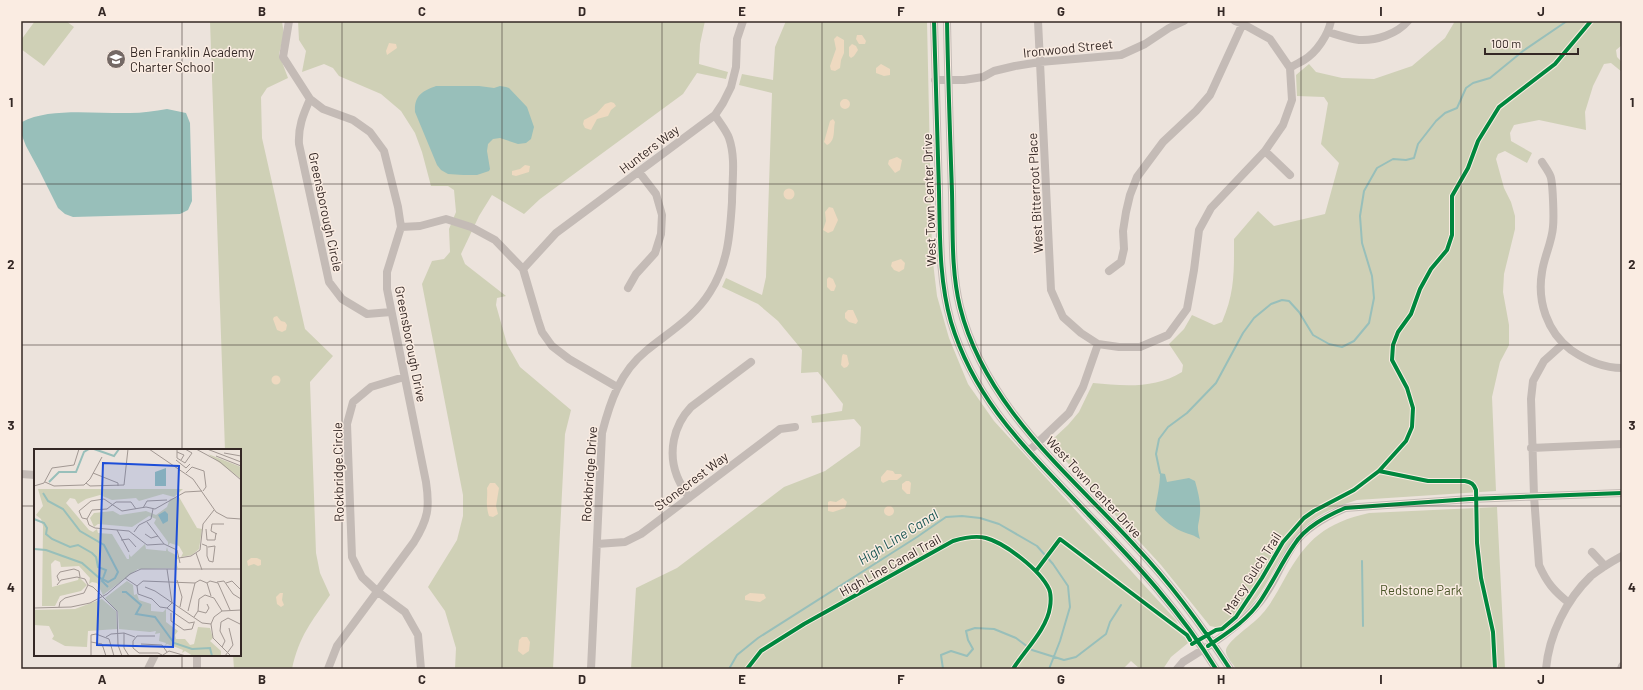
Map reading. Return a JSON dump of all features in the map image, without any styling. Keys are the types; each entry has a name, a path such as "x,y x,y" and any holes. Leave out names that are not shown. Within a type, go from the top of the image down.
{"street":[{"name":"Greensborough Drive","path":"289,21 283,57 310,99 323,110 353,120 370,132 384,151 398,207 401,227 387,272 387,289 429,503 424,526 378,592 337,646 328,669"},
{"name":"Hunters Way","path":"523,269 556,233 715,114 723,103 731,87 736,67 737,39 743,21"},
{"name":"West Town Center Drive","path":"934,21 941,267 948,311 960,346 978,384 1004,423 1028,452 1150,580 1178,614 1216,669"},
{"name":"West Town Center Drive","path":"947,21 954,266 961,309 972,343 989,378 1013,414 1038,443 1138,548 1179,596 1213,642 1230,669"},
{"name":"West Bitterroot Place","path":"1038,21 1051,290 1064,317 1081,333 1098,344"},
{"name":"Ironwood Street","path":"936,80 964,80 1015,66 1040,62 1121,55 1145,44 1169,28 1184,21"},
{"path":"1290,68 1311,54 1328,32 1332,21"},
{"path":"1328,32 1360,40 1385,37 1403,27 1408,21"},
{"path":"1028,452 1069,413 1083,387 1098,344 1118,347 1140,347 1168,335 1187,309 1199,230 1211,208 1265,151 1283,125 1292,100 1290,68 1270,39 1241,22 1210,95 1196,111 1163,142 1137,177 1130,195 1126,212 1123,231 1124,249 1121,262 1109,271"},
{"name":"Greensborough Circle","path":"310,99 301,119 299,144 329,282 342,299 367,314 391,312"},
{"name":"Rockbridge Drive","path":"591,669 602,433 608,411 618,387 628,371 645,352 692,316 710,292 722,268 730,230 733,164 729,137 715,114"},
{"path":"1265,151 1290,175"},
{"path":"1542,162 1551,178 1553,228 1542,272 1540,296 1549,325 1563,344 1581,357 1597,364 1612,368 1622,368"},
{"path":"628,288 636,274 655,253 661,234 662,215 656,194 639,172"},
{"path":"401,227 420,226 446,219 465,225 495,240 523,269 542,332 552,346 569,359 618,387"},
{"path":"1563,344 1544,361 1533,381 1531,399 1532,448 1539,565 1552,589 1569,603"},
{"path":"689,498 677,477 672,460 673,442 676,429 691,407 750,362"},
{"name":"Rockbridge Circle","path":"378,592 362,577 352,557 346,424 353,402 371,387 404,377"},
{"name":"Stonecrest Way","path":"597,544 625,542 641,534 780,429 795,427"},
{"path":"1532,448 1622,444"},
{"path":"21,474 34,475"},
{"path":"1177,669 1183,662 1243,621 1261,601 1294,543 1329,515 1345,508 1384,504 1622,493"},
{"path":"1592,552 1605,566"},
{"path":"1546,669 1556,628 1569,603 1591,577 1605,566 1622,556"},
{"path":"378,592 405,612 415,629 418,635 421,669"},
{"path":"148,669 154,656"},
{"path":"197,656 197,669"}],"green space":[{"path":"35,21 66,21 74,27 44,66 21,49 21,40"},
{"path":"210,21 282,21 284,35 279,54 288,78 267,88 261,97 262,138 305,329 333,356 310,382 316,553 320,573 330,595 302,638 292,669 234,669 233,656 241,656 241,449 225,449"},
{"path":"298,21 705,21 700,44 699,64 728,72 726,79 697,73 683,94 540,199 524,214 492,195 479,216 461,254 465,264 506,296 497,298 496,305 507,344 520,367 571,410 565,434 553,669 455,669 456,648 445,611 428,587 457,540 463,516 463,495 422,284 432,261 444,259 450,252 449,229 456,212 454,190 448,186 431,186 422,152 415,133 401,111 381,94 339,76 333,68 324,64 302,72 306,51 299,40"},
{"path":"786,21 927,21 932,254 937,296 949,338 968,384 994,421 1176,620 1188,643 1171,657 1163,669 1140,669 1131,661 1123,669 631,669 636,588 677,568 784,487 825,471 860,446 861,427 854,419 812,423 811,416 842,411 843,404 818,372 801,373 802,350 778,321 758,304 722,287 726,278 762,295 766,277 772,93 739,85 742,74 773,80 775,47"},
{"path":"1455,21 1622,21 1622,45 1616,50 1617,57 1622,62 1622,72 1611,63 1604,64 1593,86 1585,112 1586,130 1539,120 1514,125 1510,133 1511,141 1532,153 1527,163 1505,151 1498,154 1496,159 1504,188 1511,202 1515,216 1515,229 1504,274 1503,292 1509,325 1509,345 1500,362 1492,397 1496,491 1357,500 1318,516 1301,530 1291,542 1260,594 1250,606 1237,618 1220,628 1210,626 1161,565 1054,448 1054,438 1079,412 1093,383 1116,385 1150,384 1182,372 1183,365 1169,344 1184,329 1192,315 1214,325 1222,322 1232,291 1234,271 1234,239 1258,211 1274,226 1325,214 1339,163 1321,144 1328,103 1324,97 1297,96 1296,75 1309,64 1316,72 1342,78 1374,79 1412,66 1445,38"},
{"name":"Redstone Park","path":"1497,507 1505,669 1236,669 1228,657 1226,650 1231,642 1266,610 1301,553 1310,543 1329,528 1340,522 1369,513"}],"sand":[{"path":"857,35 862,35 866,41 865,44 859,44 856,39"},
{"path":"837,36 844,40 844,53 840,68 835,71 831,70 830,66 836,49 834,39"},
{"path":"389,43 396,44 397,48 387,55 386,51"},
{"path":"852,44 856,46 858,50 851,58 849,56 849,47"},
{"path":"881,64 890,69 890,75 884,76 876,73 876,68"},
{"path":"843,99 847,99 849,100 849,108 843,109 840,106 840,102"},
{"path":"611,102 616,106 611,110 608,116 597,119 591,130 585,128 583,124 584,120 597,113 605,104"},
{"path":"833,119 835,122 833,138 827,145 824,142 830,121"},
{"path":"897,157 902,160 900,170 895,173 888,164 889,160"},
{"path":"525,165 530,166 529,172 516,176 512,175 512,171 520,169"},
{"path":"787,189 791,189 793,190 793,198 787,199 784,196 784,192"},
{"path":"829,207 833,208 838,220 833,231 828,233 823,230 826,221 825,212"},
{"path":"901,259 905,263 904,269 899,272 894,270 891,266 892,262"},
{"path":"829,277 833,279 836,286 834,291 831,291 827,287 827,279"},
{"path":"848,310 853,310 858,321 856,324 849,322 845,318 845,313"},
{"path":"277,316 287,325 286,330 282,332 277,330 273,319"},
{"path":"843,354 847,355 849,364 844,368 841,365"},
{"path":"276,375 281,380 276,385 271,380"},
{"path":"887,470 893,471 895,474 901,474 902,476 897,480 889,480 883,483 881,481 881,477"},
{"path":"906,481 911,483 910,494 907,494 902,489 902,484"},
{"path":"490,483 495,483 499,488 496,506 498,514 493,517 489,516 487,508 487,488"},
{"path":"843,498 847,502 845,508 833,512 828,511 828,502 836,502"},
{"path":"889,506 894,511 889,516 884,511"},
{"path":"251,558 261,560 261,565 258,566 254,564 248,566 247,561"},
{"path":"280,593 283,593 282,600 284,605 281,607 277,604 276,597"},
{"path":"750,593 764,594 766,598 760,602 745,600 745,596"},
{"path":"522,637 527,637 530,642 529,651 523,655 518,651 519,640"}],"water":[{"path":"436,86 479,86 494,88 500,86 509,88 527,107 534,127 531,139 526,143 518,144 500,138 493,139 488,144 487,151 489,171 477,175 448,174 441,170 437,165 415,112 416,102 420,95"},
{"path":"167,109 186,113 190,123 192,201 188,210 180,214 73,217 65,214 58,208 26,146 21,133 22,122 33,117 46,114 74,112 135,113"},
{"path":"1160,473 1165,474 1167,482 1189,478 1195,481 1200,505 1198,528 1200,539 1173,527 1155,510"}],"waterway":[{"path":"1160,473 1156,454 1159,439 1168,427 1187,413 1216,383 1243,333 1254,318 1271,304 1282,300 1289,301 1299,312 1313,335 1329,344 1342,347 1354,341 1369,323 1374,298 1372,276 1362,243 1360,216 1364,191 1377,168 1393,159 1406,160 1414,158 1418,144 1436,121 1445,113 1457,108 1466,88 1473,83 1490,78 1523,51 1567,21"},
{"name":"High Line Canal","path":"729,669 737,655 758,638 946,517 962,516 980,518 999,524 1037,546 1053,564 1068,586 1070,607 1060,641 1049,669"},
{"path":"1362,561 1363,626"},
{"path":"943,669 941,655 951,651 967,656 973,649 968,640 966,631 975,628 994,629 1016,638 1032,650 1064,660 1076,657 1106,634 1110,622 1121,605"}],"cycle path":[{"path":"934,21 942,274 951,322 962,352 990,403 1008,426 1046,470 1123,550 1156,588 1188,627 1216,669"},
{"path":"947,21 955,279 960,307 972,343 989,377 1033,438 1162,576 1209,637 1230,669"},
{"name":"Marcy Gulch Trail","path":"1192,644 1216,630 1222,629 1236,617 1262,578 1283,542 1304,518 1314,511 1354,490 1379,471 1406,441 1412,427 1413,408 1407,388 1392,360 1393,345 1398,332 1411,314 1420,289 1431,269 1447,250 1452,235 1452,196 1468,168 1478,141 1499,107 1555,64 1591,21"},
{"path":"1379,471 1428,481 1465,481 1474,486 1476,490 1477,543 1481,578 1493,632 1495,669"},
{"path":"1208,646 1237,626 1256,607 1290,552 1304,533 1324,518 1345,508 1470,499 1622,493"},
{"name":"High Line Canal Trail","path":"747,669 761,651 804,624 953,541 973,537 986,538 1003,545 1012,551 1038,574 1050,591 1050,605 1045,623 1013,669"},
{"path":"1036,571 1060,539 1187,635 1190,640"}],"place":[{"name":"Ben Franklin Academy Charter School","path":"116,59"}]}
